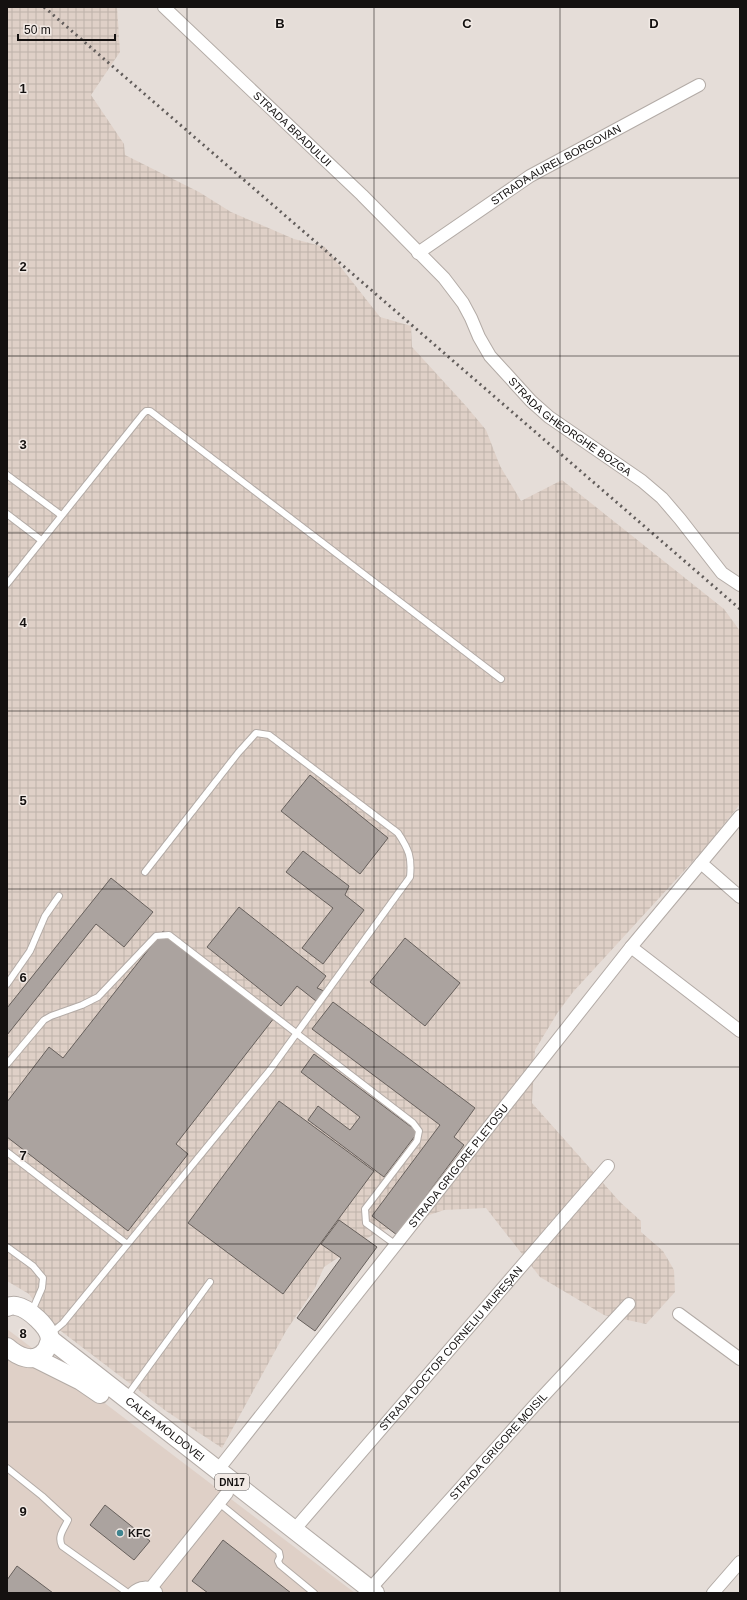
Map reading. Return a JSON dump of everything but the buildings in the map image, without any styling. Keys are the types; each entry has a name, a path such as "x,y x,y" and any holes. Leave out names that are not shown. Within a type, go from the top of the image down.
{"main road":[{"path":"8,1306 16,1306 31,1313"},
{"name":"CALEA MOLDOVEI","path":"31,1313 40,1320 49,1337 125,1399 294,1530 367,1592"},
{"path":"35,1358 46,1350 49,1337"},
{"name":"CALEA MOLDOVEI","path":"7,1347 15,1354 26,1358 35,1358 81,1381 223,1498 367,1592"}],"street":[{"name":"STRADA BRADULUI","path":"164,7 362,195 418,253"},
{"name":"STRADA AUREL BORGOVAN","path":"418,253 530,176 699,85"},
{"name":"STRADA GHEORGHE BOZGA","path":"418,253 444,278 463,304 471,318 479,338 490,356 530,401 549,417 642,481 662,498 722,573 740,585"},
{"name":"STRADA GRIGORE PLETOSU","path":"217,1471 631,946 740,816"},
{"path":"701,863 740,897"},
{"path":"631,946 740,1031"},
{"name":"STRADA DOCTOR CORNELIU MUREȘAN","path":"294,1530 608,1166"},
{"name":"STRADA GRIGORE MOISIL","path":"367,1592 534,1406 629,1304"},
{"path":"679,1314 740,1359"},
{"path":"133,1593 139,1588 144,1587 154,1591 223,1498"},
{"path":"713,1593 740,1562"}],"lane":[{"path":"7,584 142,414 146,411 150,411 501,679"},
{"path":"7,475 62,515"},
{"path":"7,514 42,540"},
{"path":"49,1337 63,1323 270,1070 410,877 412,863 408,849 398,833 269,735 256,733 238,752 145,872"},
{"path":"7,984 30,951 45,916 59,896"},
{"path":"7,1064 44,1020 98,997 156,936 169,935 413,1123 419,1131 417,1142 365,1209 366,1224 396,1245"},
{"path":"7,1152 127,1244"},
{"path":"7,1247 33,1266 43,1278 42,1288 31,1313"},
{"path":"125,1399 210,1282"},
{"path":"7,1468 42,1496 68,1520 60,1536 59,1541 62,1546 128,1593"},
{"path":"223,1498 279,1552 280,1557 278,1561 280,1565 314,1593"}],"shaded area":[{"path":"7,7 117,7 120,52 91,95 124,144 125,155 199,192 231,212 294,239 325,247 380,317 411,326 412,347 486,430 500,466 521,501 562,480 724,609 740,631 740,804 705,848 573,992 558,1012 535,1050 532,1103 620,1202 641,1221 641,1232 663,1251 674,1270 675,1292 646,1324 604,1315 540,1277 486,1208 444,1210 374,1234 324,1267 315,1288 286,1331 222,1448 166,1411 49,1322 29,1294 7,1281"},
{"path":"7,1329 355,1593 7,1593"}],"railway":[{"path":"44,7 740,609"}],"place":[{"name":"KFC","path":"120,1533"}]}
